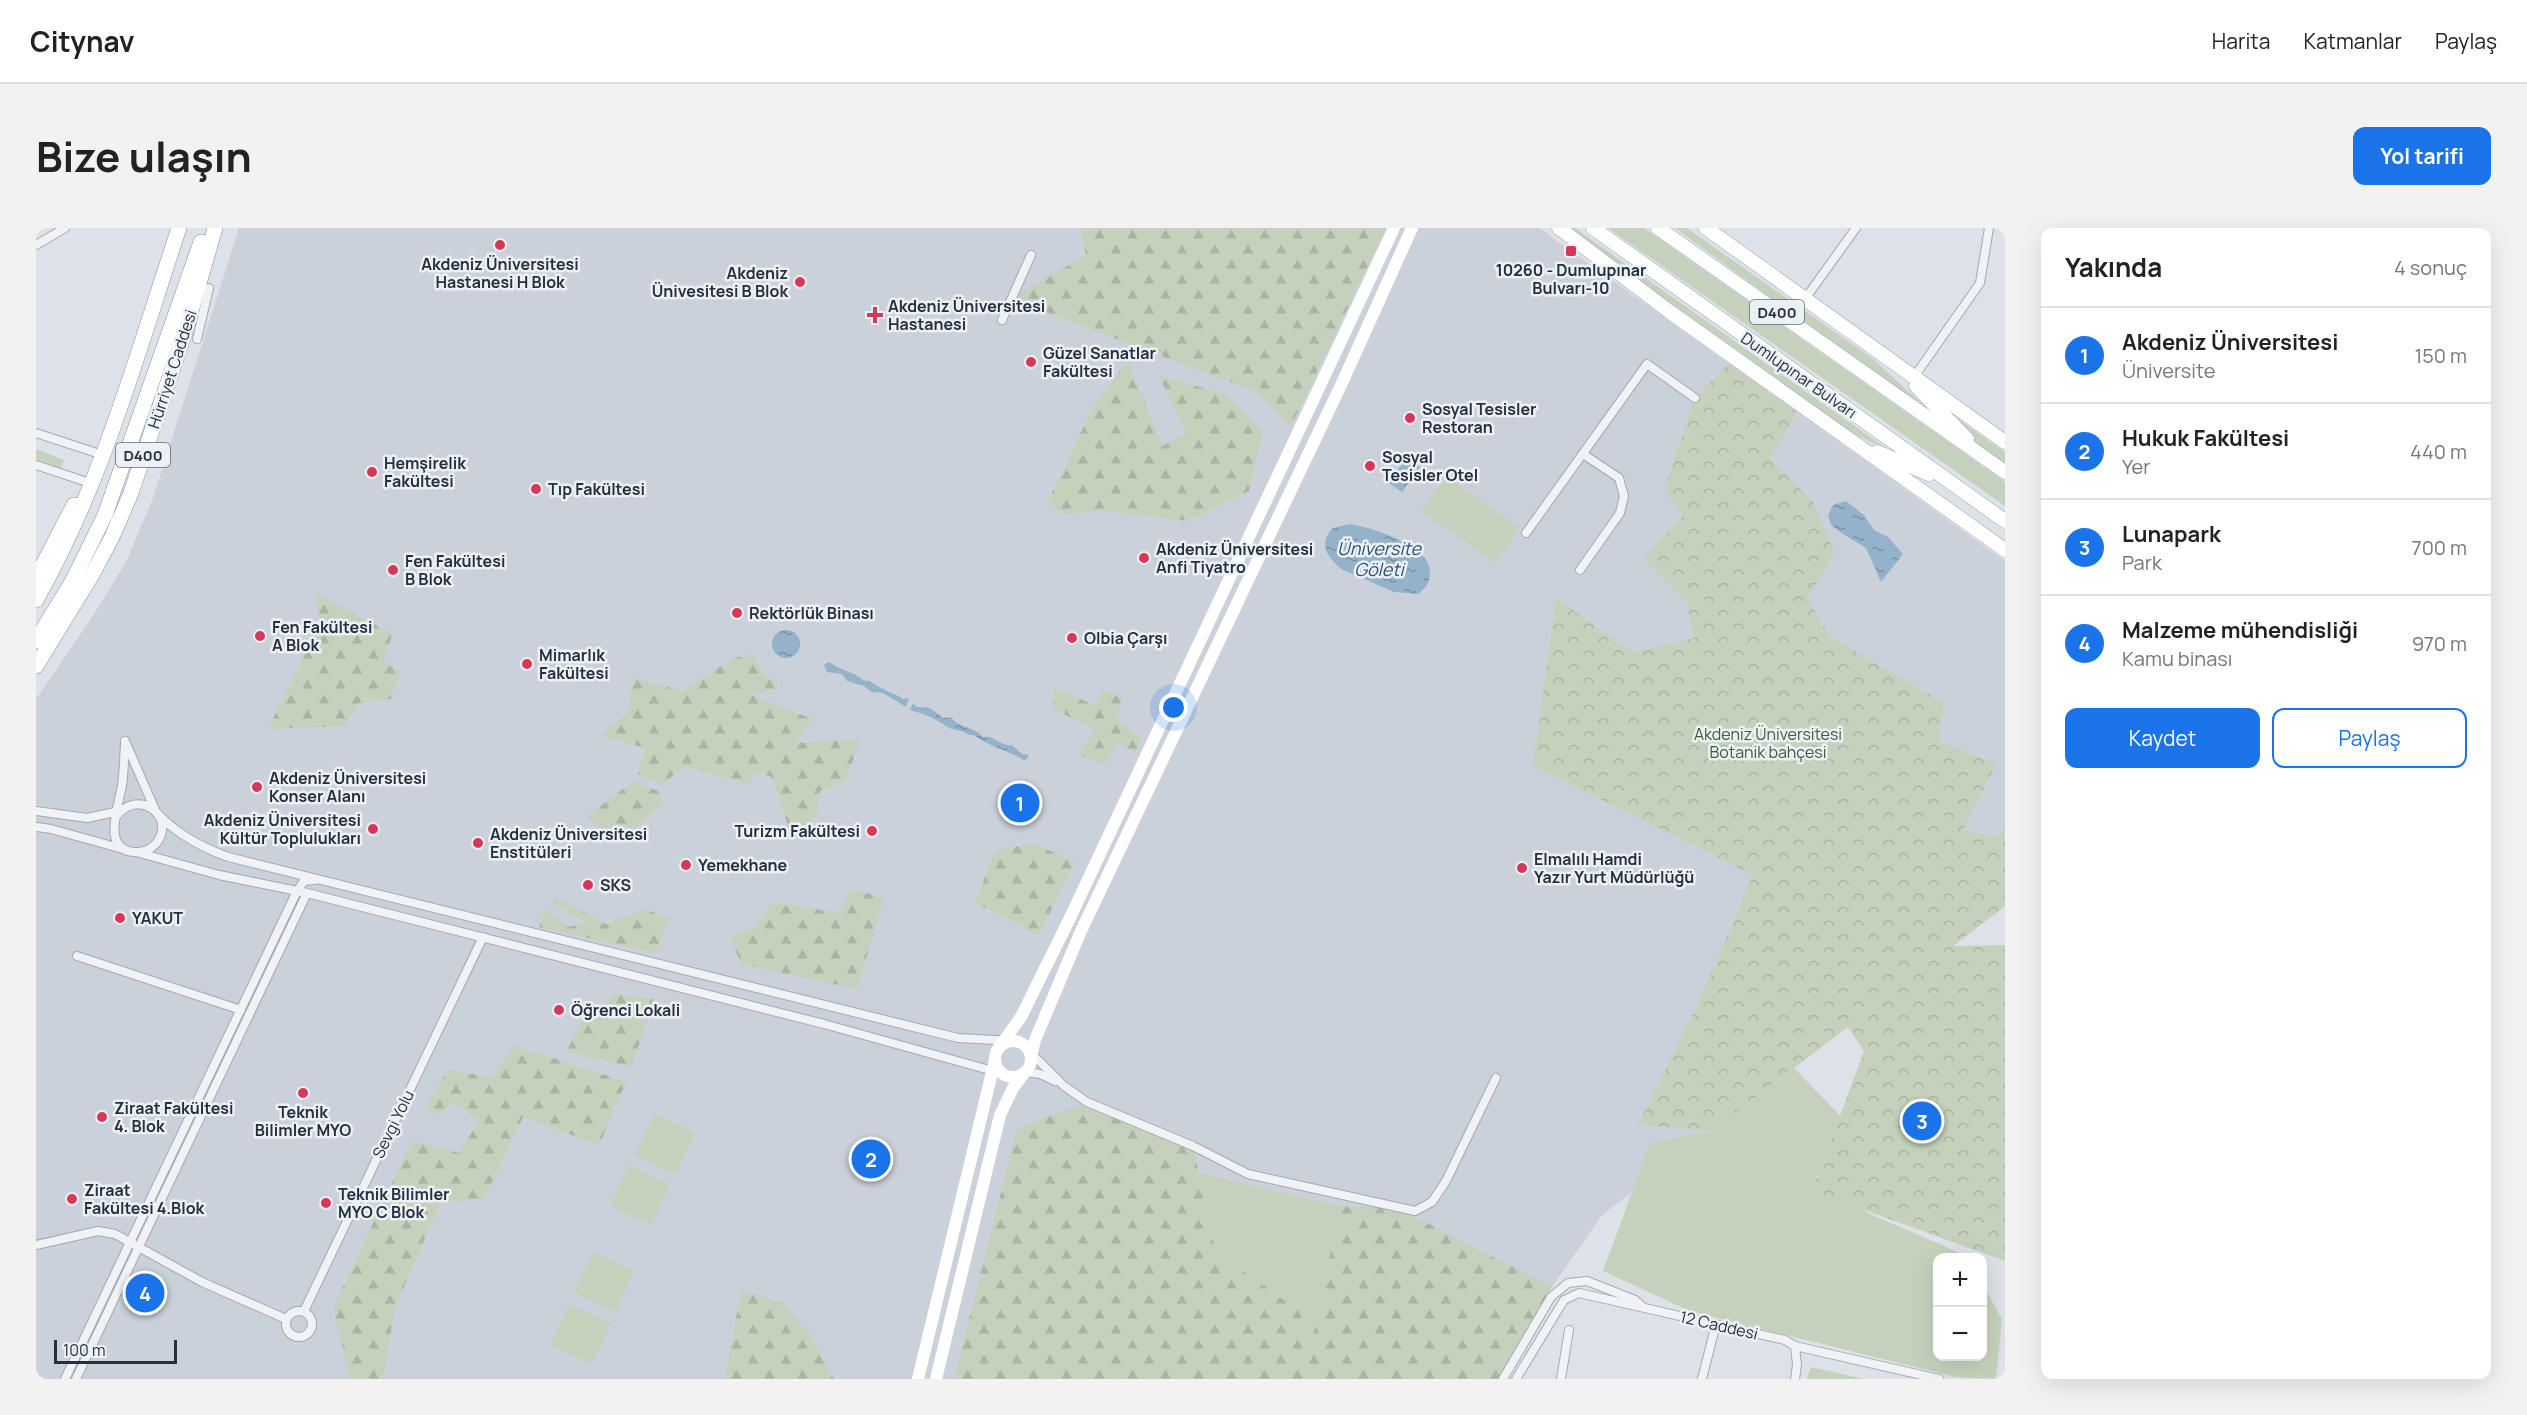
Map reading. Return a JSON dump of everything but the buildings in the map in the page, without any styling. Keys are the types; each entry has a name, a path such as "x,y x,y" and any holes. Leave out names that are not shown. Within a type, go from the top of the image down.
{"highway":[{"path":"36,578 84,481 172,228"},
{"path":"36,600 83,507 179,228"},
{"path":"36,641 72,582 105,514 206,228"},
{"name":"Hürriyet Caddesi","path":"36,666 93,573 112,537 130,493 185,332 215,228"}],"main road":[{"path":"1559,228 1670,312 2005,550"},
{"name":"Dumlupınar Bulvarı","path":"1593,228 2005,521"},
{"name":"D400","path":"1658,228 2005,472"},
{"path":"1706,228 2005,442"},
{"path":"1889,359 1990,462"},
{"path":"1853,442 1953,484"},
{"path":"1989,539 2005,541"}],"street":[{"path":"36,232 39,243 65,228"},
{"path":"918,1379 1001,1055 1069,920 1394,228"},
{"path":"936,1379 1000,1115 1013,1088 1030,1062 1030,1053 1035,1040 1081,931 1283,508 1412,228"},
{"path":"1805,299 1856,228"},
{"path":"1914,377 1980,283 1989,228"},
{"path":"1002,320 1030,255"},
{"path":"197,339 209,288"},
{"path":"1360,301 1375,309"},
{"path":"1526,533 1647,364 1695,398"},
{"path":"36,433 94,452"},
{"path":"1580,570 1620,513 1624,496 1619,478 1583,454"},
{"path":"36,465 84,481"},
{"path":"1265,500 1271,495 1278,495 1283,500 1283,508"},
{"path":"125,741 156,812 160,819 160,835 151,848 132,851 117,840 114,833 123,783 125,741"},
{"path":"36,811 87,818 118,813 135,804 143,804 156,812 174,829 210,850 958,1038 1001,1055 1015,1077 1025,1072 1040,1074 1087,1101 1174,1138 1248,1174 1415,1211 1432,1202 1446,1181 1496,1078"},
{"path":"36,827 51,829 219,875 307,893 824,1024 1001,1055 1025,1046 1064,1086"},
{"path":"65,1379 297,891 304,881 309,880 338,883"},
{"path":"76,1379 307,893"},
{"name":"Sevgi Yolu","path":"304,1311 483,938"},
{"path":"77,956 241,1010"},
{"path":"36,1245 98,1231 115,1234 130,1240 202,1282 286,1319"},
{"path":"1503,1379 1551,1298 1556,1291 1568,1283 1587,1281 1635,1300 1643,1306"},
{"path":"1516,1379 1561,1305 1569,1296 1579,1293 1632,1306 1643,1306"},
{"name":"12 Caddesi","path":"1643,1306 1785,1340 1795,1346 1939,1379"},
{"path":"293,1311 304,1311 308,1314 312,1324 308,1334 304,1337 294,1337 286,1329 286,1319 293,1311"},
{"path":"1702,1379 1716,1324"},
{"path":"1561,1379 1569,1330"},
{"path":"1795,1346 1797,1356 1795,1379"}],"shaded area":[{"path":"239,228 1539,228 2005,561 2005,906 1602,1215 1552,1287 1498,1379 36,1379 36,699 91,619 126,562 153,498"}],"green space":[{"path":"1080,228 1386,228 1291,426 1257,392 1011,299 1086,255"},
{"path":"1565,228 1575,228 1890,451 1854,434"},
{"path":"1608,228 1644,228 2005,482 2005,506"},
{"path":"1675,228 1687,228 1873,359 1945,425"},
{"path":"1128,360 1163,446 1187,432 1158,375 1224,394 1263,430 1249,491 1188,521 1106,511 1062,514 1048,501 1094,405"},
{"name":"Akdeniz Üniversitesi Botanik bahçesi","path":"1729,363 1797,412 1770,459 1813,502 1835,553 1807,598 1830,636 1944,703 1939,742 1997,763 1963,830 1998,837 2005,827 2005,906 1953,946 2005,945 2005,1261 1812,1191 1864,1051 1848,1027 1711,1131 1638,1125 1699,1002 1753,875 1533,766 1556,598 1634,653 1694,638 1687,602 1643,558 1683,516 1664,490 1695,398"},
{"path":"1941,407 2005,452 2005,463 1982,448"},
{"path":"36,449 64,460 61,468 36,459"},
{"path":"1446,476 1520,528 1495,563 1421,511"},
{"path":"315,593 393,634 383,660 400,672 391,699 359,703 345,726 268,729 320,624"},
{"path":"753,654 764,676 777,681 778,688 751,695 813,719 795,743 861,739 845,781 820,791 816,817 791,834 772,777 757,772 749,784 684,766 662,785 638,774 645,748 602,736 628,711 634,678 682,691 734,658"},
{"path":"1054,688 1095,705 1103,689 1122,698 1116,719 1141,739 1135,753 1117,742 1104,765 1079,755 1094,729 1053,709"},
{"path":"633,781 660,792 664,803 634,829 617,824 603,832 588,816"},
{"path":"1033,843 1075,862 1039,935 975,903 995,851"},
{"path":"852,889 884,898 857,989 741,964 730,937 756,927 773,902 838,913"},
{"path":"555,897 606,924 644,909 669,918 655,953 539,927 545,909 569,927 586,923 553,903"},
{"path":"612,994 653,999 632,1067 567,1051 590,1003 606,1009"},
{"path":"513,1045 626,1082 599,1145 523,1117 484,1199 441,1202 395,1307 383,1379 351,1379 333,1308 412,1141 459,1153 479,1121 454,1101 439,1115 426,1108 447,1069 493,1078"},
{"path":"1794,1068 1861,1137 1815,1177 1870,1214 1960,1253 1933,1253 1933,1361 1987,1361 1987,1292 2002,1320 1996,1379 1955,1377 1690,1311 1603,1271 1650,1143 1711,1131"},
{"path":"1087,1102 1193,1146 1215,1250 1300,1312 1309,1354 1340,1206 1398,1208 1552,1287 1498,1379 954,1379 1017,1129"},
{"path":"654,1114 695,1132 676,1174 635,1155"},
{"path":"629,1165 670,1184 652,1225 610,1206"},
{"path":"1199,1173 1340,1206 1309,1356 1299,1312 1215,1250"},
{"path":"593,1252 634,1271 616,1312 574,1293"},
{"path":"741,1291 782,1302 810,1334 834,1379 725,1379"},
{"path":"569,1304 611,1323 592,1364 550,1345"},
{"path":"1811,1367 1864,1379 1807,1379"}],"water":[{"path":"1407,457 1420,467 1402,492 1389,483"},
{"path":"1846,501 1864,515 1874,530 1888,537 1903,554 1881,582 1866,548 1831,525 1828,515 1833,505"},
{"name":"Üniversite Göleti","path":"1350,524 1386,534 1412,547 1422,555 1428,565 1430,575 1425,588 1418,594 1394,592 1338,566 1326,551 1326,540 1333,528"},
{"path":"786,630 796,634 800,644 796,654 786,658 776,654 772,644 776,634"},
{"path":"829,662 903,699 909,698 906,707 883,693 872,692 864,686 847,681 842,674 827,672 824,665"},
{"path":"913,703 917,707 930,708 943,718 951,717 983,737 1012,745 1022,754 1029,755 1028,758 1024,760 974,735 951,729 929,716 910,710"}],"place":[{"name":"Akdeniz Üniversitesi Hastanesi H Blok","path":"500,245"},
{"name":"10260 - Dumlupınar Bulvarı-10","path":"1571,251"},
{"name":"Akdeniz Ünivesitesi B Blok","path":"800,282"},
{"name":"Akdeniz Üniversitesi Hastanesi","path":"875,315"},
{"name":"Güzel Sanatlar Fakültesi","path":"1031,362"},
{"name":"Sosyal Tesisler Restoran","path":"1410,418"},
{"name":"Sosyal Tesisler Otel","path":"1370,466"},
{"name":"Hemşirelik Fakültesi","path":"372,472"},
{"name":"Tıp Fakültesi","path":"536,489"},
{"name":"Akdeniz Üniversitesi Anfi Tiyatro","path":"1144,558"},
{"name":"Fen Fakültesi B Blok","path":"393,570"},
{"name":"Rektörlük Binası","path":"737,613"},
{"name":"Fen Fakültesi A Blok","path":"260,636"},
{"name":"Olbia Çarşı","path":"1072,638"},
{"name":"Mimarlık Fakültesi","path":"527,664"},
{"name":"Akdeniz Üniversitesi Konser Alanı","path":"257,787"},
{"name":"Akdeniz Üniversitesi","path":"1020,803"},
{"name":"Akdeniz Üniversitesi Kültür Toplulukları","path":"373,829"},
{"name":"Turizm Fakültesi","path":"872,831"},
{"name":"Akdeniz Üniversitesi Enstitüleri","path":"478,843"},
{"name":"Yemekhane","path":"686,865"},
{"name":"Elmalılı Hamdi Yazır Yurt Müdürlüğü","path":"1522,868"},
{"name":"SKS","path":"588,885"},
{"name":"YAKUT","path":"120,918"},
{"name":"Öğrenci Lokali","path":"559,1010"},
{"name":"Teknik Bilimler MYO","path":"303,1093"},
{"name":"Ziraat Fakültesi 4. Blok","path":"102,1117"},
{"name":"Lunapark","path":"1922,1121"},
{"name":"Hukuk Fakültesi","path":"871,1159"},
{"name":"Ziraat Fakültesi 4.Blok","path":"72,1199"},
{"name":"Teknik Bilimler MYO C Blok","path":"326,1203"},
{"name":"Malzeme mühendisliği","path":"145,1293"}]}
